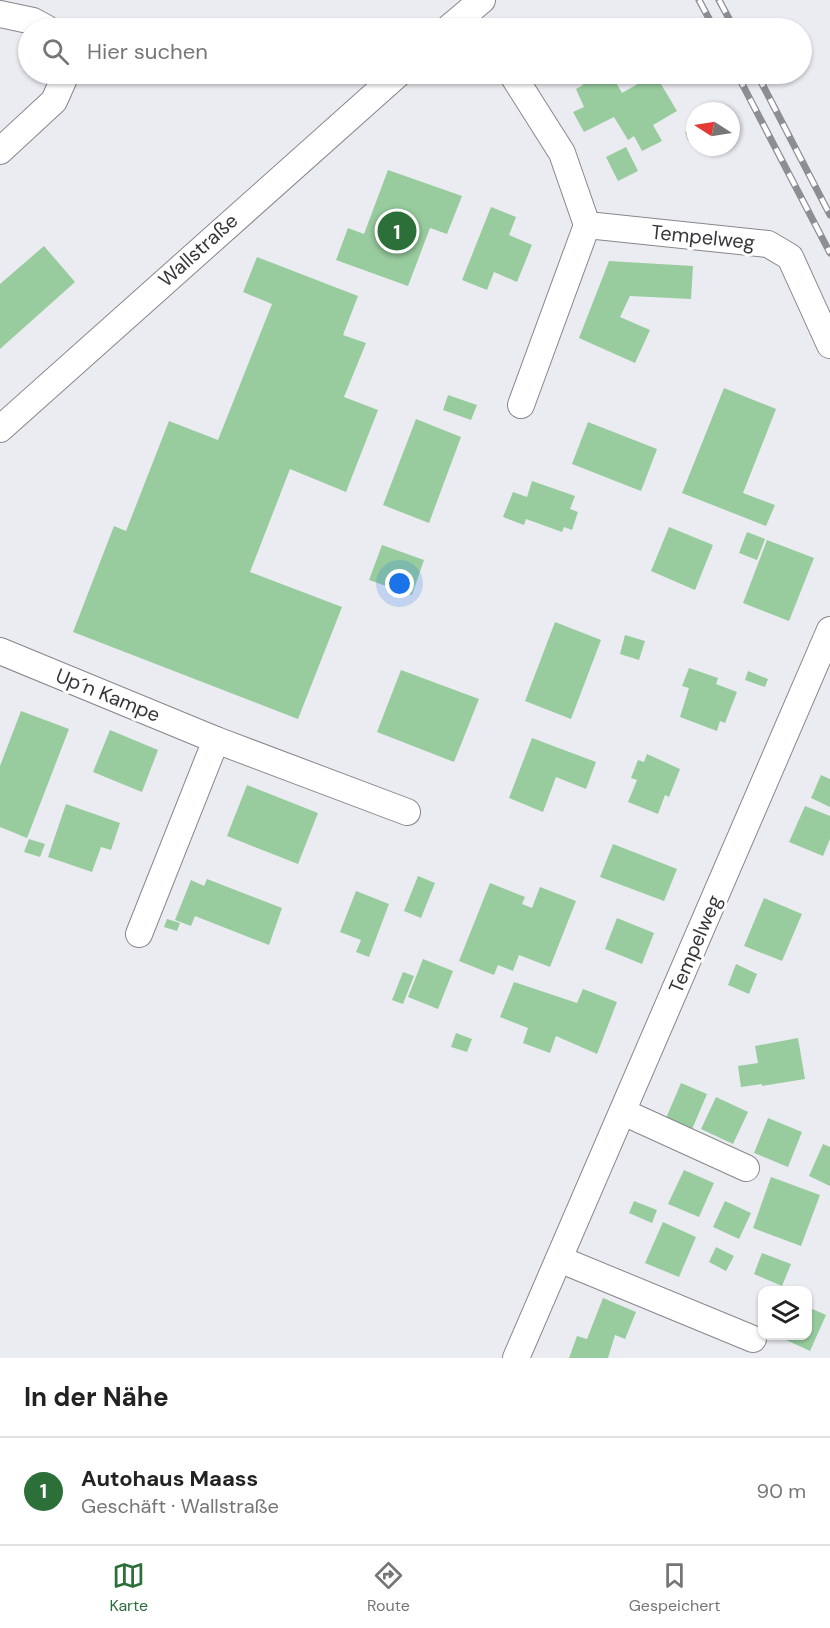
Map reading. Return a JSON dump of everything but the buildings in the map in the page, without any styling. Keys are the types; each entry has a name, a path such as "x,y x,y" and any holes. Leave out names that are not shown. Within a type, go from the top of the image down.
{"street":[{"path":"462,18 477,7"},
{"path":"0,14 19,18"},
{"path":"0,151 54,101 62,84"},
{"name":"Wallstraße","path":"0,429 387,84"},
{"path":"518,84 562,153 587,225 521,405"},
{"name":"Tempelweg","path":"587,225 768,244 790,257 830,345"},
{"name":"Tempelweg","path":"516,1358 830,630"},
{"name":"Up´n Kampe","path":"0,651 216,740 407,812"},
{"path":"139,933 216,740"},
{"path":"623,1112 746,1168"},
{"path":"559,1259 753,1339"}],"railway":[{"path":"699,0 709,18"},
{"path":"719,0 729,18"},
{"path":"742,84 830,253"},
{"path":"762,84 830,215"}],"place":[{"name":"Autohaus Maass","path":"397,231"}]}
